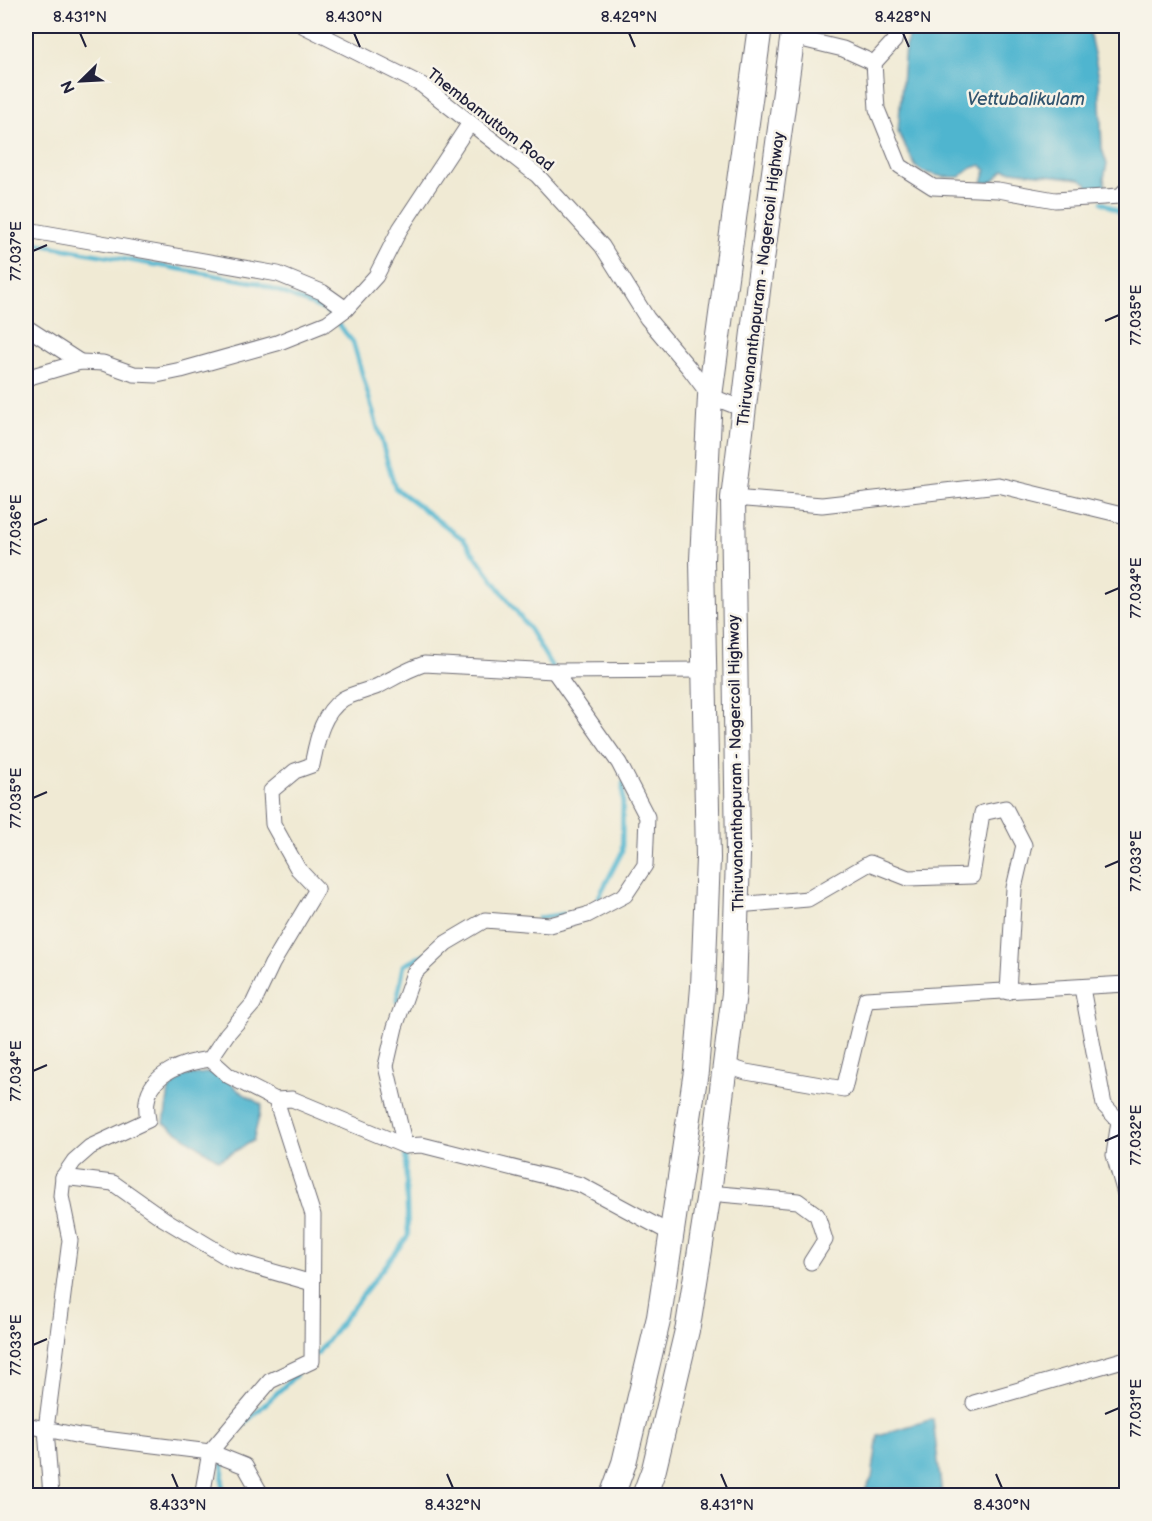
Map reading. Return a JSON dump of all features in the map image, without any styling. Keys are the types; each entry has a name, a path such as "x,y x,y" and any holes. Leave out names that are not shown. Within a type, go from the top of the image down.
{"main road":[{"name":"Thiruvananthapuram - Nagercoil Highway","path":"612,1496 624,1463 659,1317 670,1233 692,1101 703,987 708,858 702,560 710,396 758,27"},
{"name":"Thiruvananthapuram - Nagercoil Highway","path":"644,1496 654,1469 688,1326 709,1193 734,993 737,905 733,498 793,31"}],"street":[{"name":"Thembamuttom Road","path":"304,26 422,85 537,175 602,246 647,318 710,396"},
{"path":"898,26 894,41 874,63 876,109 900,166 933,186 998,190 1055,200 1124,196"},
{"path":"793,31 874,63"},
{"path":"26,378 80,362 103,363 134,374 157,375 277,343 327,323 346,309 376,276 400,229 470,123"},
{"path":"33,231 278,274 322,292 346,309"},
{"path":"26,327 80,362"},
{"path":"710,396 743,409"},
{"path":"733,498 822,505 998,485 1126,516"},
{"path":"51,1496 46,1429 70,1240 61,1196 63,1177 74,1161 90,1147 148,1120 147,1099 155,1081 176,1067 210,1059 227,1034 253,1004 272,964 317,889 298,869 273,824 271,791 295,771 312,765 319,733 330,712 343,699 378,685 406,669 424,664 554,671 703,670"},
{"path":"405,1146 386,1066 395,1027 414,973 447,943 485,920 550,926 587,915 625,895 645,865 647,817 619,763 554,671"},
{"path":"737,905 808,899 870,863 908,878 972,876 982,813 1005,808 1024,845 1014,888 1008,992"},
{"path":"724,1065 746,1072 844,1089 866,999 1126,984"},
{"path":"1082,987 1104,1105 1119,1121 1114,1155 1126,1197"},
{"path":"210,1059 229,1076 276,1100 292,1099 405,1146 422,1146 580,1185 670,1233"},
{"path":"202,1496 212,1453 270,1381 312,1361 313,1215 276,1100"},
{"path":"63,1177 113,1183 164,1219 232,1260 312,1283"},
{"path":"709,1193 798,1201 817,1215 823,1229 825,1240 811,1262"},
{"path":"974,1403 1126,1359"},
{"path":"26,1425 80,1436 212,1453 244,1466 262,1496"}],"water":[{"name":"Vettubalikulam","path":"912,26 1088,26 1099,77 1102,149 1107,164 1104,178 1106,192 1089,191 1087,183 1080,179 1004,170 992,182 982,183 986,170 981,165 969,169 960,177 944,177 923,172 916,167 898,132 905,47"},
{"path":"219,1071 239,1091 262,1105 253,1141 219,1160 164,1123 169,1090 184,1076"},
{"path":"933,1419 942,1495 862,1495 872,1478 878,1435"}],"waterway":[{"path":"1102,202 1118,211 1126,219"},
{"path":"26,242 258,283 327,311 353,342 395,488 464,540 530,630 552,667"},
{"path":"594,906 622,852 623,783"},
{"path":"539,918 564,914"},
{"path":"397,1001 404,965 425,954"},
{"path":"317,1354 408,1236 405,1148"},
{"path":"241,1427 296,1375"},
{"path":"222,1496 224,1443"}]}
